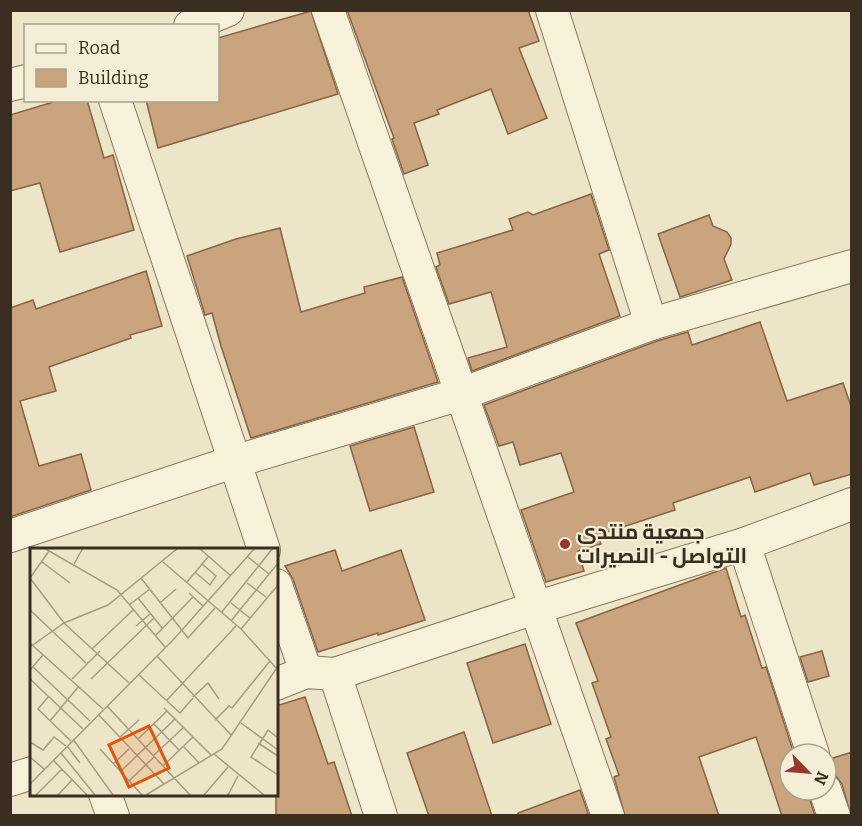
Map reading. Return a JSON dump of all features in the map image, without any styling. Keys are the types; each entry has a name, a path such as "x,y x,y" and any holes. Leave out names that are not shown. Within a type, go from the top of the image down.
{"street":[{"path":"195,24 228,10"},
{"path":"328,10 608,816"},
{"path":"552,10 651,324"},
{"path":"116,102 263,548"},
{"path":"10,536 233,462 461,394 651,324 852,266"},
{"path":"278,684 320,673 744,544 852,504"},
{"path":"744,544 809,742"},
{"path":"278,589 320,673 381,816"},
{"path":"10,780 30,774"},
{"path":"105,796 113,816"}],"building":[{"path":"347,10 528,10 539,41 519,48 547,118 508,134 491,89 437,110 439,114 414,123 428,165 404,174 392,139 394,138"},
{"path":"311,11 338,94 158,148 146,102 219,102 219,38"},
{"path":"53,102 88,102 104,158 113,155 134,230 60,252 40,183 10,191 10,115"},
{"path":"591,194 609,250 599,254 620,316 472,371 468,358 507,347 491,292 449,304 436,267 440,265 437,253 513,230 509,219 528,212 533,215"},
{"path":"709,215 713,226 727,232 731,238 731,244 724,259 732,280 680,297 658,234"},
{"path":"280,228 301,312 365,293 364,287 402,277 438,382 251,438 212,313 205,315 187,256 236,239"},
{"path":"146,271 162,326 130,335 131,338 49,367 56,391 20,401 39,466 81,454 91,490 10,517 10,308 33,300 36,309"},
{"path":"760,322 787,401 843,383 852,409 852,474 814,485 810,473 755,492 750,477 673,503 675,510 598,535 601,544 578,551 584,571 546,582 521,510 574,492 561,453 520,465 513,442 499,446 484,405 657,341 688,332 692,345"},
{"path":"414,427 434,492 370,511 350,446"},
{"path":"335,550 342,571 401,550 425,620 318,652 293,579 285,566"},
{"path":"726,568 741,617 745,615 762,668 766,667 790,742 778,742 778,802 811,802 815,816 782,816 756,737 699,757 719,816 625,816 614,777 619,775 606,739 611,737 592,683 598,681 576,623"},
{"path":"525,644 551,724 493,743 467,663"},
{"path":"822,651 829,676 808,682 800,657"},
{"path":"305,697 328,764 334,762 352,816 276,816 278,705"},
{"path":"464,732 492,816 429,816 407,753"},
{"path":"852,752 852,816 842,784 838,779 838,756"},
{"path":"580,790 589,816 518,816 518,813"}],"place":[{"name":"جمعية منتدى التواصل - النصيرات","path":"565,544"}]}
